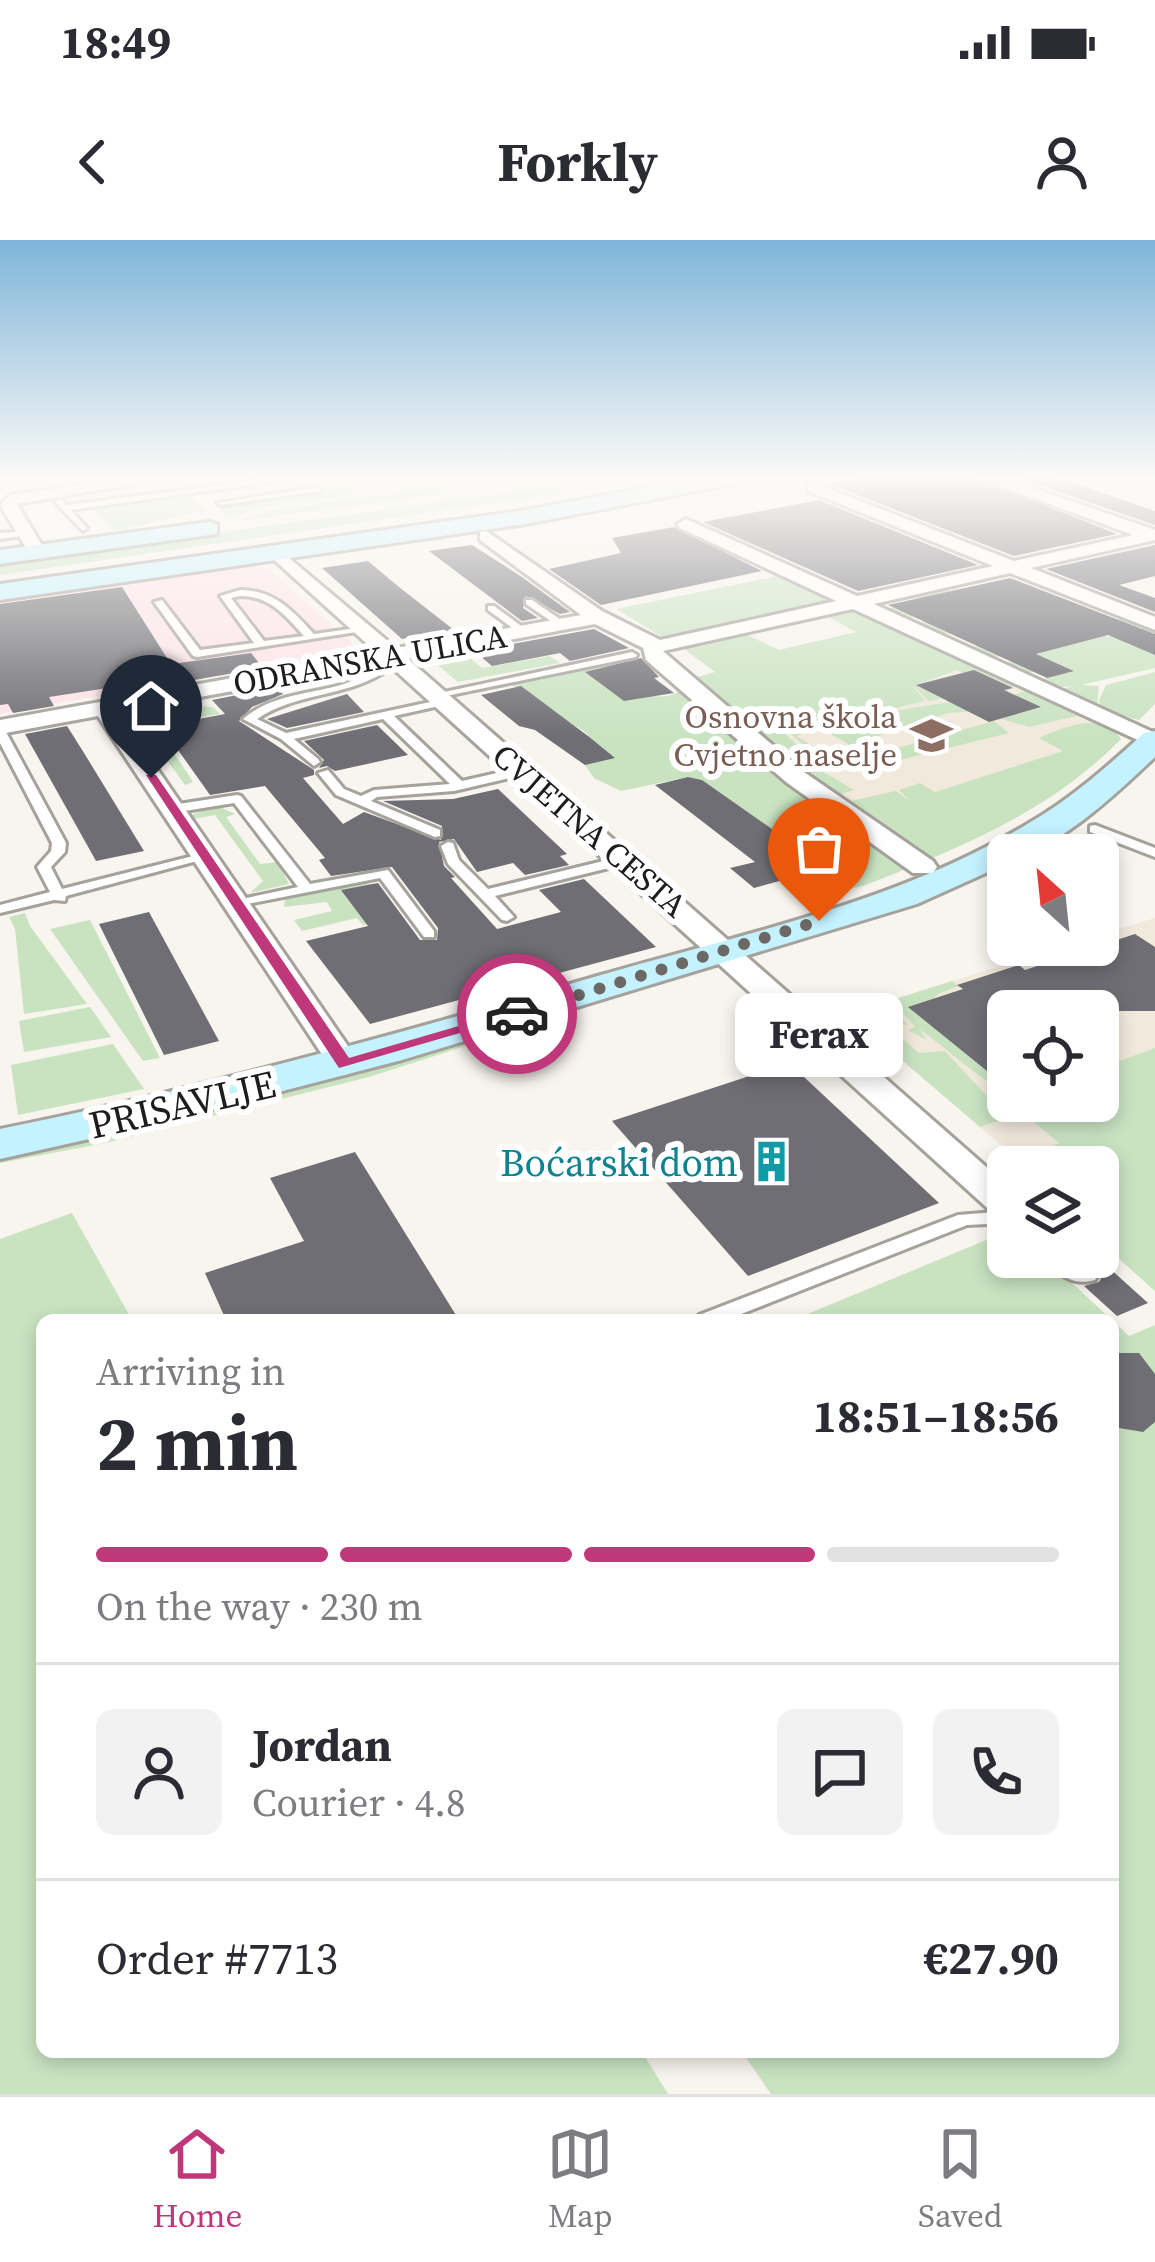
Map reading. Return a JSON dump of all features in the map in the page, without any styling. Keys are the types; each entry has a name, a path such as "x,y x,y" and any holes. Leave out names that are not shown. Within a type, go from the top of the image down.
{"main road":[{"path":"0,566 53,564"},
{"name":"PRISAVLJE","path":"0,1174 336,1095 735,961 979,863 1077,808 1154,741"},
{"path":"1087,834 1155,781"},
{"name":"PRISAVLJE","path":"0,1144 345,1064 735,961 881,928 987,885"}],"street":[{"name":"CVJETNA CESTA","path":"289,564 364,630 386,663 440,698 987,1187"},
{"name":"ODRANSKA ULICA","path":"525,564 602,617"},
{"path":"771,564 1154,741"},
{"path":"1003,564 1155,624"},
{"path":"643,650 1028,564"},
{"path":"602,617 795,777 923,867"},
{"name":"ODRANSKA ULICA","path":"0,729 386,663 602,617"},
{"path":"104,708 345,1064"}],"lane":[{"path":"262,646 225,596 244,592 273,596 312,638"},
{"path":"159,602 197,654 364,630"},
{"path":"529,602 562,624"},
{"path":"490,608 523,632"},
{"path":"285,737 643,650"},
{"path":"386,663 346,687 280,700 249,719 285,737 320,768 331,785 435,832"},
{"path":"385,714 459,785"},
{"path":"0,729 59,843 58,852 44,867 60,897"},
{"path":"360,802 386,792 459,785 523,771"},
{"path":"172,809 237,799 306,888"},
{"path":"1095,829 1155,853"},
{"path":"448,846 453,861 507,916"},
{"path":"486,894 624,860"},
{"path":"6,908 208,862"},
{"path":"237,904 383,873 429,934"},
{"path":"721,1314 965,1219 987,1218"}],"shaded area":[{"path":"265,566 357,648 0,714 0,599"},
{"name":"Osnovna škola Cvjetno naselje","path":"900,630 1109,728 928,849 801,771 692,678"},
{"path":"1155,918 1155,1119 1099,1129 1055,1146 1003,1146 848,1014 1000,966 1119,966 1119,929"}],"green space":[{"path":"0,564 79,564 0,575"},
{"path":"783,575 840,603 667,640 616,609"},
{"path":"942,588 975,603 1060,617 1108,637 1135,630 1115,620 1126,617 1155,629 1155,637 1127,644 1155,652 1155,668 1081,685 1099,686 1097,708 1057,690 1075,686 1051,688 1037,681 1073,670 1052,661 1030,666 1036,671 1021,675 999,665 1044,652 985,658 950,641 973,647 1012,637 935,632 912,624 925,621 921,615 901,620 879,609 935,605 917,598 885,601"},
{"path":"856,608 990,670 1014,686 1004,693 957,670 916,685 942,699 928,701 907,679 925,701 855,718 750,726 754,730 779,728 814,761 801,766 815,767 854,790 841,794 850,801 896,791 910,801 899,790 920,783 935,792 1063,751 1039,738 1072,726 1104,725 1121,739 1064,788 1000,826 863,886 855,888 843,881 833,884 842,893 807,904 796,888 808,897 823,894 812,883 829,878 797,852 800,849 781,840 789,836 770,829 702,780 688,777 621,791 594,778 585,765 613,757 584,737 589,735 582,730 512,685 647,658 650,661 596,669 646,694 670,695 689,679 715,672 683,648 747,635 779,650 856,632 825,615"},
{"path":"465,654 482,668 550,656 560,663 458,682 434,662"},
{"path":"1155,672 1155,704 1139,720 1101,710 1099,700 1106,685"},
{"path":"1031,689 1085,714 1029,727 1001,719 1039,708 1011,696"},
{"path":"950,702 975,711 949,713 850,745 822,729 796,736 824,753 815,756 785,728"},
{"path":"179,705 213,707 220,714 147,726 156,725 193,782 185,785 133,713"},
{"path":"994,721 1009,733 884,764 869,756"},
{"path":"216,805 235,814 226,817 260,864 278,862 289,884 250,893 263,881 215,815 194,819 191,815"},
{"path":"353,881 378,885 372,923 363,925 357,918 302,931 294,920 332,911 327,902 284,907 285,897"},
{"path":"25,913 87,1004 24,1014 15,929 9,917"},
{"path":"90,920 160,1058 143,1061 50,929"},
{"path":"656,981 659,984 369,1077 105,1143 0,1163 0,1153"},
{"path":"952,981 959,986 938,994 926,1007 920,1003 909,1007 987,1062 987,1081 920,1030 927,1040 908,1030 915,1027 900,1010 897,1014 907,1024 892,1029 919,1053 945,1051 987,1096 987,1122 994,1122 980,1127 848,1014"},
{"path":"90,1007 111,1037 24,1052 19,1021"},
{"path":"113,1044 144,1089 18,1115 11,1065"},
{"path":"1155,1048 1155,1291 1119,1259 1119,1146 1052,1146 1059,1143 1034,1122 1119,1122 1119,1061"},
{"path":"72,1213 129,1314 36,1314 36,2058 646,2058 668,2094 0,2094 0,1239"},
{"path":"987,1240 987,1278 1067,1278 1106,1314 807,1314"},
{"path":"1155,1325 1155,2094 771,2094 746,2058 1119,2058 1119,1327 1129,1336"}],"building":[{"path":"371,564 454,630 402,639 322,568"},
{"path":"446,564 501,564 570,612 560,614 526,596 523,608 538,618 522,621"},
{"path":"574,564 747,564 762,571 601,605 549,569"},
{"path":"796,564 978,565 858,591"},
{"path":"1071,564 1155,564 1155,576 1119,585 1155,598 1155,612 1046,569"},
{"path":"1010,578 1155,634 1155,655 1108,635 1036,654 1074,671 1047,678 888,605"},
{"path":"122,587 179,677 49,697 54,706 13,713 8,704 0,705 0,604"},
{"path":"594,629 629,648 570,661 560,653 492,666 474,651"},
{"path":"251,653 263,668 194,680 179,663"},
{"path":"641,658 659,677 654,678 674,693 624,701 585,672"},
{"path":"974,670 1041,707 989,722 916,685"},
{"path":"521,686 615,758 585,765 535,730 519,726 481,695"},
{"path":"278,687 283,694 252,707 239,721 314,770 314,775 303,778 343,824 364,812 441,840 442,826 383,801 453,799 498,789 567,854 560,856 569,865 525,875 513,863 477,872 454,839 439,842 444,866 455,877 451,878 497,929 561,912 539,890 584,879 656,947 370,1024 306,941 368,926 341,890 378,883 420,940 437,940 438,928 392,867 331,876 319,860 325,858 265,786 210,795 161,726 225,714 212,700"},
{"path":"347,694 364,712 287,728 267,719"},
{"path":"377,725 408,755 335,771 319,768 324,760 304,741"},
{"path":"67,726 144,851 96,861 25,734"},
{"path":"688,777 702,780 772,829 820,870 754,888 730,868 755,862 655,785"},
{"path":"149,912 219,1041 164,1055 99,924"},
{"path":"1135,934 1155,947 1155,1011 1119,1011 1119,990 987,990 987,1071 908,1007 1016,966 1025,970 1119,966 1119,939"},
{"name":"Boćarski dom","path":"789,1063 939,1203 748,1276 612,1121"},
{"path":"355,1152 455,1314 223,1314 205,1273 304,1241 270,1178"},
{"path":"1119,1277 1148,1303 1119,1315 1084,1286"},
{"path":"1119,1353 1139,1353 1155,1374 1155,1422 1143,1432 1119,1428"}],"way so far":[{"path":"517,1014 819,921"}],"place":[{"name":"Osnovna škola Cvjetno naselje","path":"931,735"},
{"name":"Ferax","path":"819,921"},
{"name":"Boćarski dom","path":"772,1162"}],"route":[{"path":"151,778 345,1064 517,1014"}]}
